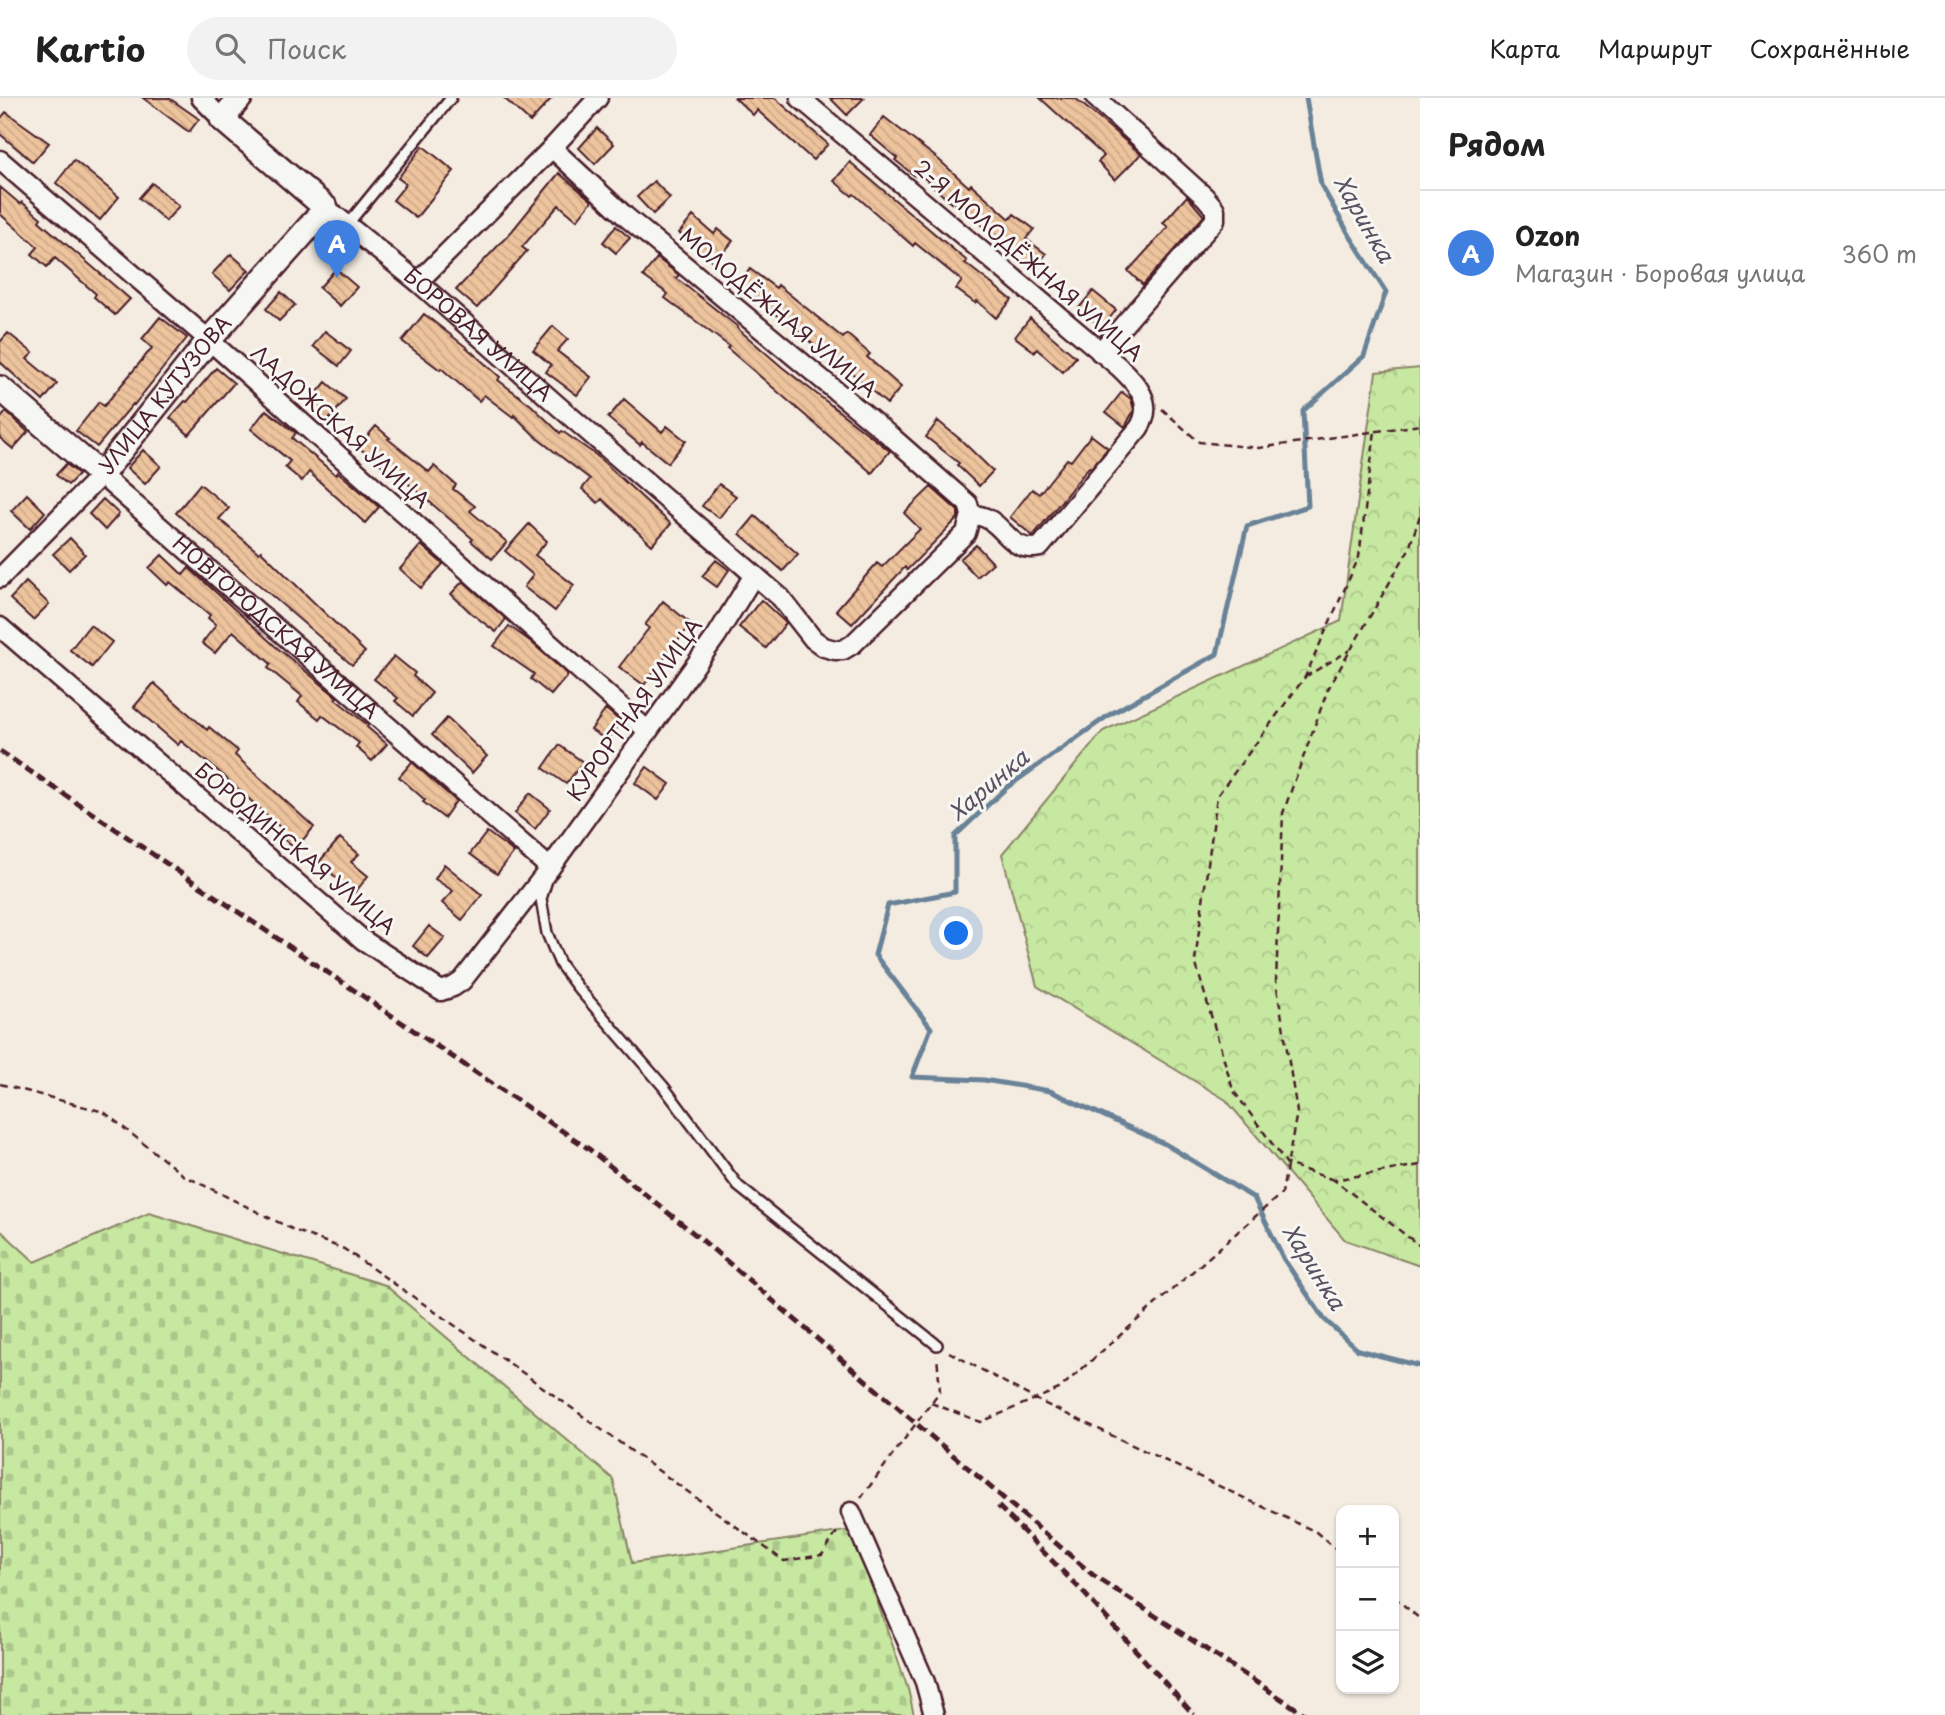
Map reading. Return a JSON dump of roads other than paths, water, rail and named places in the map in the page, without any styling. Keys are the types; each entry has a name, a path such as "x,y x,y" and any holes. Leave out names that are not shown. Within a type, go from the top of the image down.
{"street":[{"name":"БОРОВАЯ УЛИЦА","path":"201,98 326,208 418,282 781,598 813,639 824,647 844,650 853,644 966,533 971,515"},
{"path":"222,119 240,98"},
{"path":"418,282 598,98"},
{"name":"2-Я МОЛОДЁЖНАЯ УЛИЦА","path":"800,98 1101,352 1131,379 1145,404 1146,417 1040,547 1022,547 1011,540 992,520 985,516 971,515"},
{"path":"1096,98 1215,209 1214,220 1101,352"},
{"name":"МОЛОДЁЖНАЯ УЛИЦА","path":"552,148 625,216 894,439 968,504 971,515"},
{"name":"ЛАДОЖСКАЯ УЛИЦА","path":"0,160 209,340 648,731"},
{"name":"УЛИЦА КУТУЗОВА","path":"0,578 101,475 209,340 326,208"},
{"name":"НОВГОРОДСКАЯ УЛИЦА","path":"0,388 550,869"},
{"name":"КУРОРТНАЯ УЛИЦА","path":"550,869 717,635 754,575"},
{"name":"БОРОДИНСКАЯ УЛИЦА","path":"0,627 362,940 441,991 461,981 550,869"},
{"path":"851,1512 925,1682 934,1715"}],"lane":[{"path":"347,225 451,98"},
{"path":"550,869 541,899 547,933 560,964 663,1086 738,1186 937,1345"}],"waterway":[{"name":"Харинка","path":"1306,98 1321,185 1386,292 1364,356 1303,411 1308,506 1247,526 1217,654 1109,715 1006,788 955,836 955,892 888,905 875,955 931,1028 912,1077 984,1080 1050,1091 1165,1144 1254,1198 1283,1258 1324,1319 1358,1350 1420,1366"}],"railway":[{"path":"0,751 589,1149 702,1240 1093,1575 1306,1715"},
{"path":"998,1506 1083,1592 1194,1715"}],"place":[{"name":"Ozon","path":"337,278"}]}
